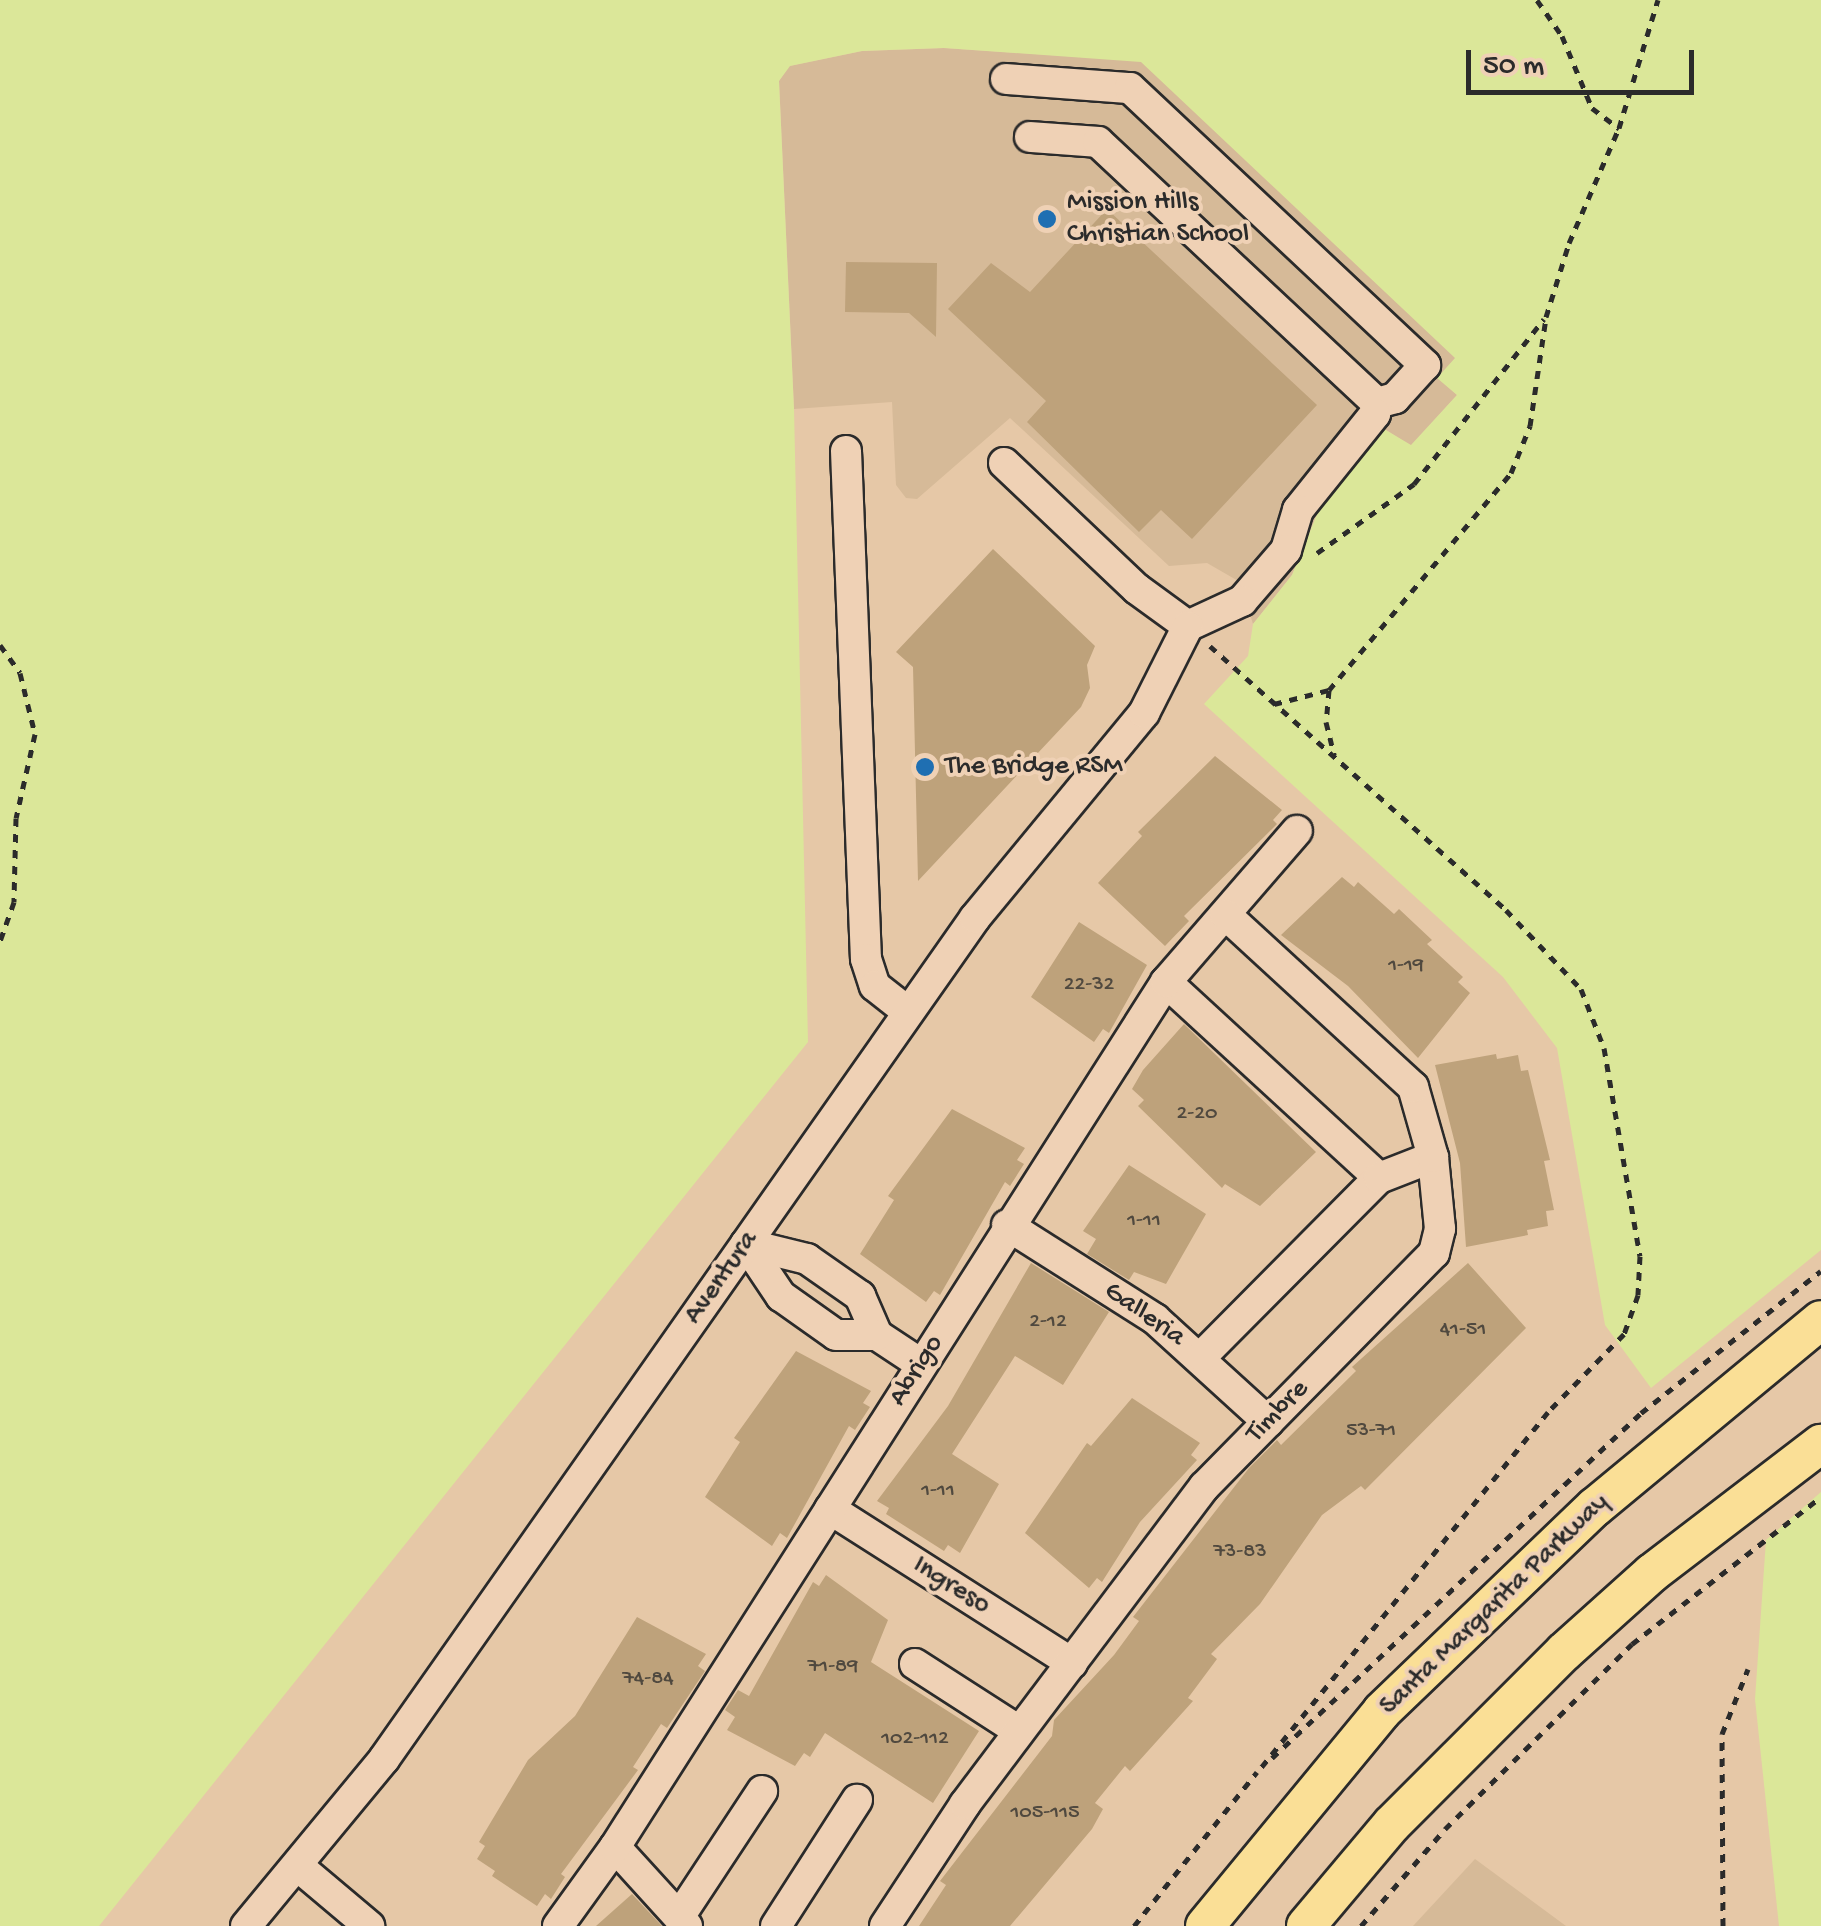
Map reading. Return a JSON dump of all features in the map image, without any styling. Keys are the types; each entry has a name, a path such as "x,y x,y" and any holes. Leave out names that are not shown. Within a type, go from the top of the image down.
{"main road":[{"name":"Santa Margarita Parkway","path":"1205,1926 1382,1710 1595,1507 1821,1320"},
{"path":"1306,1926 1392,1824 1564,1652 1652,1573 1821,1444"}],"street":[{"path":"1006,79 1130,88 1425,365 1395,398 1377,403"},
{"path":"1030,137 1098,142 1377,403"},
{"path":"1004,463 1137,589 1188,626 1242,601 1286,550 1298,510 1375,414 1377,403"},
{"path":"846,451 866,959 875,986 908,1012"},
{"name":"Aventura","path":"246,1926 300,1867 462,1652 974,918 1144,713 1188,626"},
{"name":"Abrigo","path":"558,1926 615,1847 1007,1224 1166,982 1297,831"},
{"name":"Timbre","path":"885,1926 1020,1731 1204,1486 1434,1253 1440,1230 1433,1157 1413,1087 1225,914"},
{"path":"1166,982 1379,1178"},
{"path":"1202,1356 1379,1178 1433,1157"},
{"name":"Galleria","path":"1007,1224 1202,1356 1268,1422"},
{"path":"746,1244 781,1296 836,1336 877,1335"},
{"path":"746,1244 807,1259 860,1296 877,1335 921,1364"},
{"name":"Ingreso","path":"830,1509 1072,1662"},
{"path":"915,1664 1020,1731"},
{"path":"615,1847 683,1922 762,1791"},
{"path":"776,1926 858,1800"},
{"path":"300,1867 369,1926"}],"path":[{"path":"1537,0 1562,36 1592,108 1619,128"},
{"path":"1335,758 1326,722 1330,690 1511,473 1530,426 1546,317 1569,243 1619,128 1658,0"},
{"path":"1286,550 1304,563 1414,484 1546,317"},
{"path":"0,646 20,673 36,734 16,818 14,902 0,941"},
{"path":"1274,704 1330,690"},
{"path":"1360,1926 1444,1830 1632,1644 1821,1496"},
{"path":"1723,1926 1722,1734 1748,1669"}],"shaded area":[{"name":"Mission Hills Christian School","path":"944,48 1141,61 1456,358 1438,378 1457,395 1411,446 1380,426 1318,512 1292,575 1253,624 1240,582 1207,563 1169,566 1010,418 917,499 906,498 896,485 892,402 794,409 779,81 789,66 862,51"},
{"path":"1475,1859 1566,1926 1413,1926"}],"green space":[{"path":"0,0 1821,0 1821,1250 1651,1388 1605,1325 1557,1048 1503,977 1204,704 1248,656 1253,624 1292,575 1318,512 1379,426 1411,445 1457,395 1437,378 1455,358 1141,62 944,48 862,51 790,66 779,81 794,409 808,1042 99,1926 0,1926"},
{"path":"1821,1492 1821,1926 1779,1926 1755,1699 1766,1540"}],"building":[{"path":"1107,209 1317,405 1192,539 1161,510 1139,532 1027,422 1046,401 948,309 991,263 1030,292"},
{"path":"846,262 937,263 936,337 909,313 845,312"},
{"path":"993,549 1095,646 1087,665 1090,688 1081,707 918,881 913,667 896,652"},
{"path":"1215,756 1282,810 1273,820 1277,824 1184,916 1189,921 1165,946 1098,883 1142,836 1138,832"},
{"path":"1342,877 1354,887 1358,882 1394,914 1399,909 1432,940 1427,944 1463,977 1458,982 1470,993 1418,1058 1348,986 1281,935"},
{"path":"1079,922 1147,965 1109,1033 1103,1029 1094,1042 1031,997"},
{"path":"1184,1024 1316,1152 1260,1206 1225,1184 1222,1188 1138,1106 1144,1100 1132,1089 1143,1070"},
{"path":"1496,1054 1497,1059 1518,1055 1521,1071 1528,1070 1550,1160 1544,1161 1554,1210 1546,1211 1548,1226 1527,1230 1528,1235 1466,1247 1460,1163 1435,1065"},
{"path":"952,1109 1025,1148 1017,1160 1024,1164 1010,1186 1005,1182 940,1295 934,1291 926,1302 860,1254 894,1200 888,1196"},
{"path":"1129,1165 1206,1214 1166,1284 1134,1272 1129,1280 1087,1254 1096,1239 1083,1231"},
{"path":"1031,1263 1109,1312 1063,1385 1015,1356 952,1454 999,1484 960,1553 948,1545 944,1551 886,1514 889,1508 877,1501 948,1406"},
{"path":"1468,1263 1526,1328 1365,1490 1361,1486 1322,1515 1260,1604 1211,1654 1217,1659 1188,1698 1193,1701 1130,1771 1125,1766 1095,1803 1103,1809 1092,1829 1010,1926 919,1926 946,1885 940,1881 1052,1736 1054,1720 1114,1655 1139,1621 1133,1617 1249,1468 1277,1440 1281,1445 1356,1371 1352,1367"},
{"path":"796,1351 871,1391 863,1403 870,1407 855,1430 849,1426 787,1538 780,1533 772,1546 705,1497 740,1442 734,1438"},
{"path":"1132,1398 1200,1443 1191,1455 1197,1460 1140,1522 1102,1582 1097,1578 1089,1588 1025,1533 1087,1443 1091,1446"},
{"path":"826,1575 888,1620 871,1662 979,1731 933,1803 825,1733 810,1757 804,1753 795,1766 727,1730 735,1717 725,1710 738,1690 749,1696 813,1582 819,1586"},
{"path":"637,1617 706,1654 698,1666 705,1671 667,1728 661,1724 633,1767 638,1770 561,1874 565,1877 551,1899 545,1894 537,1906 492,1876 495,1871 477,1859 485,1846 479,1842 528,1760 575,1716"},
{"path":"632,1894 662,1926 596,1926"}],"place":[{"name":"Mission Hills Christian School","path":"1047,219"},
{"name":"The Bridge RSM","path":"925,767"}]}
